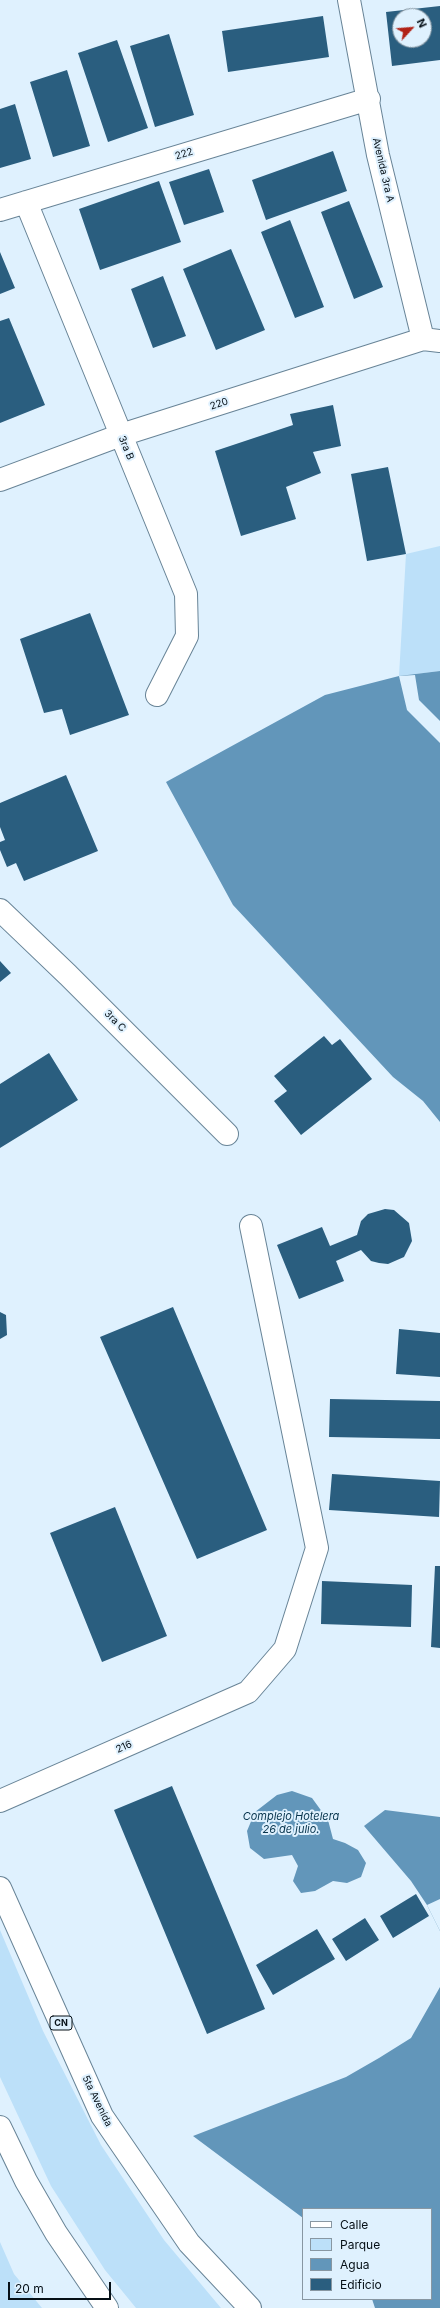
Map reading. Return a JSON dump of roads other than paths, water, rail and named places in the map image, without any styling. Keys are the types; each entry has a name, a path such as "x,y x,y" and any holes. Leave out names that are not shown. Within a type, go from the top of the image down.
{"main road":[{"name":"Avenida 3ra A","path":"355,1 378,154 432,340"},
{"name":"222","path":"0,210 369,99"},
{"name":"3ra B","path":"26,202 186,594 187,636 157,695"},
{"name":"220","path":"0,480 121,435 432,340"},
{"name":"3ra C","path":"0,910 68,975 227,1134"},
{"name":"216","path":"0,1802 248,1692 285,1649 317,1548 251,1226"},
{"name":"5ta Avenida","path":"0,1888 102,2116 189,2243 250,2308"},
{"path":"0,2127 26,2181 56,2233 107,2308"}],"water":[{"path":"440,671 440,1122 423,1101 393,1077 233,905 166,782 325,695 399,676"},
{"name":"Complejo Hotelera 26 de julio.","path":"292,1791 312,1798 328,1820 333,1839 358,1850 366,1863 361,1877 347,1883 333,1881 315,1891 301,1893 293,1881 298,1866 292,1855 264,1859 250,1848 247,1831 255,1812 277,1795"},
{"path":"385,1810 440,1817 440,1931 427,1905 411,1881 364,1826"},
{"path":"440,1987 440,2308 375,2308 372,2300 432,2300 432,2208 302,2208 302,2217 193,2136 346,2077 411,2038"}]}
